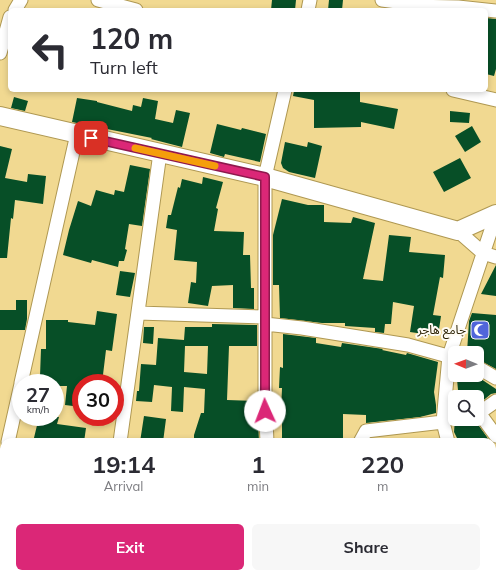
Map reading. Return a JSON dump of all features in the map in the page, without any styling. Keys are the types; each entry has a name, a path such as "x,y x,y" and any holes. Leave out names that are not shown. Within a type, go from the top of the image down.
{"street":[{"path":"382,0 405,1 407,6 471,8"},
{"path":"106,1 129,8"},
{"path":"0,53 8,24"},
{"path":"267,438 265,396 265,177 285,92"},
{"path":"462,92 496,100"},
{"path":"0,116 265,177 458,231 483,253 496,257"},
{"path":"23,374 77,134"},
{"path":"121,438 160,153"},
{"path":"458,231 496,215"},
{"path":"455,346 496,215"},
{"path":"138,314 265,321 408,345 448,356"},
{"path":"484,371 496,378"},
{"path":"484,408 496,401"},
{"path":"447,438 443,422 448,406"},
{"path":"484,419 496,436"},
{"path":"362,438 366,431 443,422"},
{"path":"9,438 12,424"}],"building":[{"path":"272,0 296,0 295,8 271,8"},
{"path":"329,0 343,0 342,8 328,8"},
{"path":"488,18 496,19 496,69 494,76 488,74"},
{"path":"294,92 360,92 360,102 398,109 394,129 361,122 361,127 314,128 314,100 293,96"},
{"path":"14,97 28,101 25,111 11,108"},
{"path":"77,98 97,101 132,111 133,105 141,107 143,98 158,101 155,119 173,123 176,110 190,113 182,147 151,139 152,138 72,122"},
{"path":"450,111 470,113 469,123 450,122"},
{"path":"217,124 266,134 260,162 225,154 224,157 210,153"},
{"path":"472,126 481,142 465,152 455,136"},
{"path":"285,142 307,147 308,142 322,146 315,178 289,172 283,168 281,163"},
{"path":"0,146 12,149 5,178 27,182 28,174 46,176 43,204 15,200 13,219 11,218 7,258 0,258"},
{"path":"460,158 471,178 444,192 433,172"},
{"path":"130,165 150,169 142,226 129,224 125,249 127,250 124,261 119,261 118,267 92,260 91,263 63,255 78,201 91,206 96,190 114,195 115,190 124,192"},
{"path":"203,177 223,182 216,208 218,209 214,231 244,232 243,255 250,255 251,288 254,288 254,309 233,308 233,285 212,286 208,306 188,303 191,282 196,283 197,262 174,260 177,230 166,228 168,215 171,215 178,187 180,188 182,179 202,184"},
{"path":"282,199 308,205 324,205 324,222 351,223 353,217 375,223 363,279 383,281 389,235 411,237 409,252 445,255 443,278 440,277 433,315 441,316 438,336 410,332 414,306 393,302 391,324 385,324 384,333 375,332 375,328 345,326 345,323 322,323 280,318 279,285 273,285 273,235"},
{"path":"496,265 496,296 481,294"},
{"path":"120,271 135,273 130,297 116,295"},
{"path":"16,300 27,300 27,319 25,330 0,330 0,310 16,310"},
{"path":"97,311 117,314 112,351 106,350 103,374 72,374 72,406 65,405 67,386 64,386 64,374 40,374 41,349 46,349 46,320 68,320 68,322 95,325"},
{"path":"472,313 496,315 496,369 484,363 484,346 467,346 469,321"},
{"path":"212,324 257,325 257,346 229,346 227,400 257,401 259,438 194,438 201,413 204,413 205,389 184,387 183,412 171,411 172,387 154,385 152,402 136,401 137,391 139,391 141,364 156,365 158,338 184,340 185,327 212,327","holes":["185,346 208,346 207,374 184,372"]},
{"path":"144,327 154,327 153,344 143,343"},
{"path":"283,334 316,338 316,343 341,347 342,343 383,349 382,350 406,355 407,353 438,362 434,392 436,413 420,417 366,423 366,415 343,414 343,438 282,438 282,388 279,388 280,367 283,368"},
{"path":"484,381 496,389 496,393 491,394 484,400 484,390 458,390 457,382"},
{"path":"144,416 166,419 164,438 141,438"},
{"path":"64,425 86,428 85,438 34,438 37,426"},
{"path":"454,426 479,426 487,438 457,438 454,432"}],"slow traffic":[{"path":"135,148 215,166"}],"place":[{"name":"جامع هاجر","path":"480,330"}],"route":[{"path":"91,138 265,177 265,411"}]}
